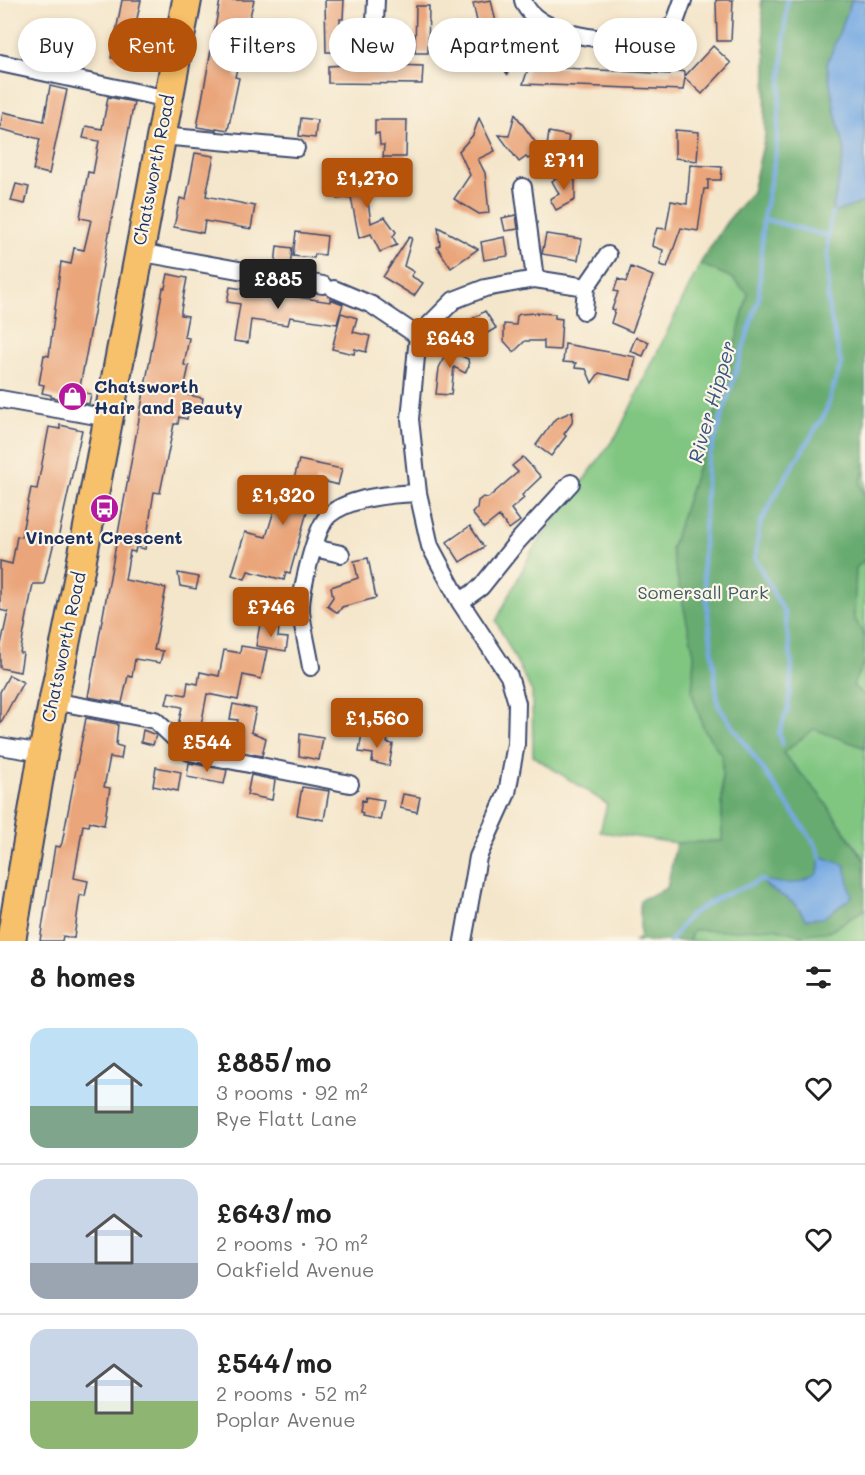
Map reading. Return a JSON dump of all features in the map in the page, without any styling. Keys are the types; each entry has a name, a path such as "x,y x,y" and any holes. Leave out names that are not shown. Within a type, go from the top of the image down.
{"highway":[{"name":"Chatsworth Road","path":"11,941 42,753 188,0"}],"street":[{"path":"375,18 376,0"},
{"path":"523,0 526,9 545,24 562,31 619,41 650,37 674,25 683,0"},
{"path":"0,63 168,99"},
{"path":"161,136 296,148"},
{"path":"522,187 535,279"},
{"path":"138,252 329,287 372,305 418,336"},
{"path":"584,311 586,287 608,255"},
{"path":"463,941 478,857 507,793 516,744 517,702 509,676 460,603 430,546 418,493 410,419 418,336 454,300 485,288 535,279 586,287"},
{"path":"0,399 108,418"},
{"path":"460,603 481,587 517,542 571,483"},
{"path":"311,667 301,611 302,596 321,527 329,516 363,500 385,495 418,493"},
{"path":"314,548 341,554"},
{"path":"53,700 155,720 189,752 350,784"},
{"path":"0,746 42,753"}],"green space":[{"name":"Somersall Park","path":"761,0 865,0 865,861 820,795 722,756 722,841 676,843 600,832 607,804 533,756 532,692 496,621 532,551 618,433 700,264 726,223 752,192 765,137 766,59"},
{"path":"761,0 852,0 827,64 835,112 845,150 832,212 865,202 865,469 860,482 865,499 865,560 856,568 854,617 865,637 865,661 853,685 865,697 865,748 814,729 783,753 820,795 865,861 865,909 831,931 800,935 774,928 727,931 693,930 689,941 635,941 640,937 640,900 667,888 676,843 722,841 722,756 704,730 692,693 694,654 671,549 723,390 748,294 732,278 700,264 726,223 752,192 765,137 766,59"},
{"path":"865,909 865,941 689,941 693,930 774,928 800,935"}],"water":[{"path":"852,0 865,0 865,202 832,213 845,150 835,112 827,64"},
{"path":"820,856 845,865 852,897 823,918 805,919 795,904 766,886 761,880 784,883 804,881 818,873"}],"building":[{"path":"122,0 141,0 137,18 119,18"},
{"path":"220,0 254,0 250,18 217,18"},
{"path":"325,0 344,0 343,18 329,18 329,52 326,52"},
{"path":"491,0 495,18 476,18 473,3"},
{"path":"716,0 733,0 731,41 717,41"},
{"path":"416,6 429,6 428,53 416,53"},
{"path":"713,46 731,63 702,94 685,78 683,90 523,84 527,72 581,72 581,69 593,70 593,72 670,74 670,72 685,72 685,76 689,72 697,72 697,63"},
{"path":"209,61 209,72 236,72 235,77 239,78 228,130 197,127"},
{"path":"328,66 329,72 416,72 416,66 423,66 422,84 328,83"},
{"path":"50,86 67,90 49,174 33,170 40,139 0,129 3,112 44,121"},
{"path":"108,97 134,102 79,392 91,394 89,404 51,397 51,395 42,393 44,385 39,384 44,355 49,356 61,262 71,264 74,248 84,250 91,220 80,218 88,172 93,173 99,141 83,138 86,126 102,129"},
{"path":"515,114 541,150 519,162 499,135 509,136"},
{"path":"301,118 317,120 315,138 299,136"},
{"path":"479,118 495,151 478,159 485,173 489,213 479,214 454,199 470,175 459,151 473,135"},
{"path":"375,120 407,120 406,157 383,157 384,145 380,145 379,133 375,134"},
{"path":"675,130 699,132 697,161 675,158"},
{"path":"549,132 569,136 566,151 547,147"},
{"path":"195,153 214,156 206,196 255,206 251,229 205,221 203,233 174,227 180,198 186,200"},
{"path":"690,165 722,167 721,180 708,180 708,189 704,189 698,231 681,228 667,267 660,265 663,250 652,246 653,240 657,228 666,229 671,201 687,204"},
{"path":"384,168 369,186 370,194 367,194 371,223 385,217 396,232 393,237 397,245 380,252 371,234 359,238 351,197 337,199 335,184 353,182 352,173"},
{"path":"567,173 572,174 575,181 575,200 556,210 550,199 559,194 552,181"},
{"path":"16,184 29,187 25,204 11,201"},
{"path":"516,215 518,229 505,231 502,218"},
{"path":"438,227 478,249 451,268 437,247 440,245"},
{"path":"296,232 327,236 325,255 315,254 314,258 293,256"},
{"path":"546,234 582,239 578,260 542,254"},
{"path":"409,237 412,238 404,266 414,272 411,276 423,283 414,296 383,277"},
{"path":"505,237 508,256 484,260 481,242"},
{"path":"277,246 292,248 290,268 275,266"},
{"path":"631,267 653,276 632,332 611,323 615,310 612,309 618,292 614,291 618,279 626,282"},
{"path":"168,274 187,278 181,315 188,316 184,337 189,338 184,365 189,366 183,394 203,398 201,410 189,408 187,419 179,417 178,424 174,424 160,493 154,492 145,549 136,547 135,552 130,551 125,580 166,588 154,650 163,651 160,663 135,659 132,677 128,676 122,703 88,697 163,288 165,288"},
{"path":"230,287 330,302 330,299 343,304 337,324 290,317 288,325 251,320 248,343 234,341 240,304 227,302"},
{"path":"485,311 496,328 466,346 456,329"},
{"path":"341,313 357,318 353,332 370,336 366,352 355,349 354,354 332,349"},
{"path":"520,314 555,314 555,318 562,319 560,350 544,349 544,341 525,341 514,352 504,341 504,324 516,325 517,316"},
{"path":"456,333 455,353 468,359 469,366 465,373 454,367 451,395 436,394 439,368"},
{"path":"636,337 649,342 643,356 630,351"},
{"path":"565,344 636,357 631,380 599,373 592,383 586,369 575,368 576,363 563,362"},
{"path":"573,411 572,423 564,434 566,436 551,456 536,445 555,419"},
{"path":"60,425 82,430 57,543 54,542 44,584 33,584 20,653 23,653 20,672 0,668 0,649 8,612 0,610 0,561 12,564 17,536 21,537 31,488 37,489 49,427 60,429"},
{"path":"523,457 541,477 522,495 524,498 511,509 520,521 509,529 499,516 484,528 472,513 477,508 478,501 483,497 488,498 518,472 512,466"},
{"path":"299,460 342,469 338,485 316,479 290,573 286,572 284,580 248,571 245,579 232,575 245,532 266,537 280,491 290,494"},
{"path":"470,526 484,547 460,562 447,542"},
{"path":"368,558 376,598 342,607 338,613 327,606 333,597 331,587 358,578 354,561"},
{"path":"178,573 199,577 196,589 180,586"},
{"path":"260,624 279,627 278,637 288,638 286,651 256,646"},
{"path":"241,646 267,650 261,679 243,675 238,700 207,694 200,731 178,726 182,707 166,704 169,692 186,695 188,682 198,684 200,672 219,676 224,650 240,653"},
{"path":"9,675 23,682 0,724 0,692"},
{"path":"233,704 256,709 251,732 266,738 262,756 232,750 238,720 230,719"},
{"path":"86,718 118,724 116,745 123,747 121,759 110,757 104,787 110,788 104,825 90,822 89,826 83,825 74,878 88,881 85,896 80,895 74,938 63,936 62,941 40,941 55,846 60,847 62,843"},
{"path":"143,730 156,735 153,745 141,742"},
{"path":"362,733 388,739 387,743 393,744 389,766 372,762 373,754 359,752"},
{"path":"300,734 323,738 319,760 299,756"},
{"path":"189,763 227,770 224,784 187,777"},
{"path":"156,767 181,772 178,791 153,786"},
{"path":"251,775 275,780 272,800 247,795"},
{"path":"302,787 329,791 324,820 297,815"},
{"path":"403,794 420,797 417,812 400,808"},
{"path":"366,797 384,800 380,820 362,816 363,813 360,812 362,800 365,801"}],"waterway":[{"name":"River Hipper","path":"787,0 776,153 763,219 759,297 707,464 703,567 718,705 815,844 822,861"},
{"path":"782,744 779,733 788,708 792,666 785,614 755,558 760,524 782,483 825,414 841,364 828,304 828,236 832,213"},
{"path":"763,219 828,236"},
{"name":"River Hipper","path":"670,941 690,915 719,897 761,880 764,881"}],"place":[{"name":"Chatsworth Hair and Beauty","path":"73,397"},
{"name":"Vincent Crescent","path":"104,509"}]}
